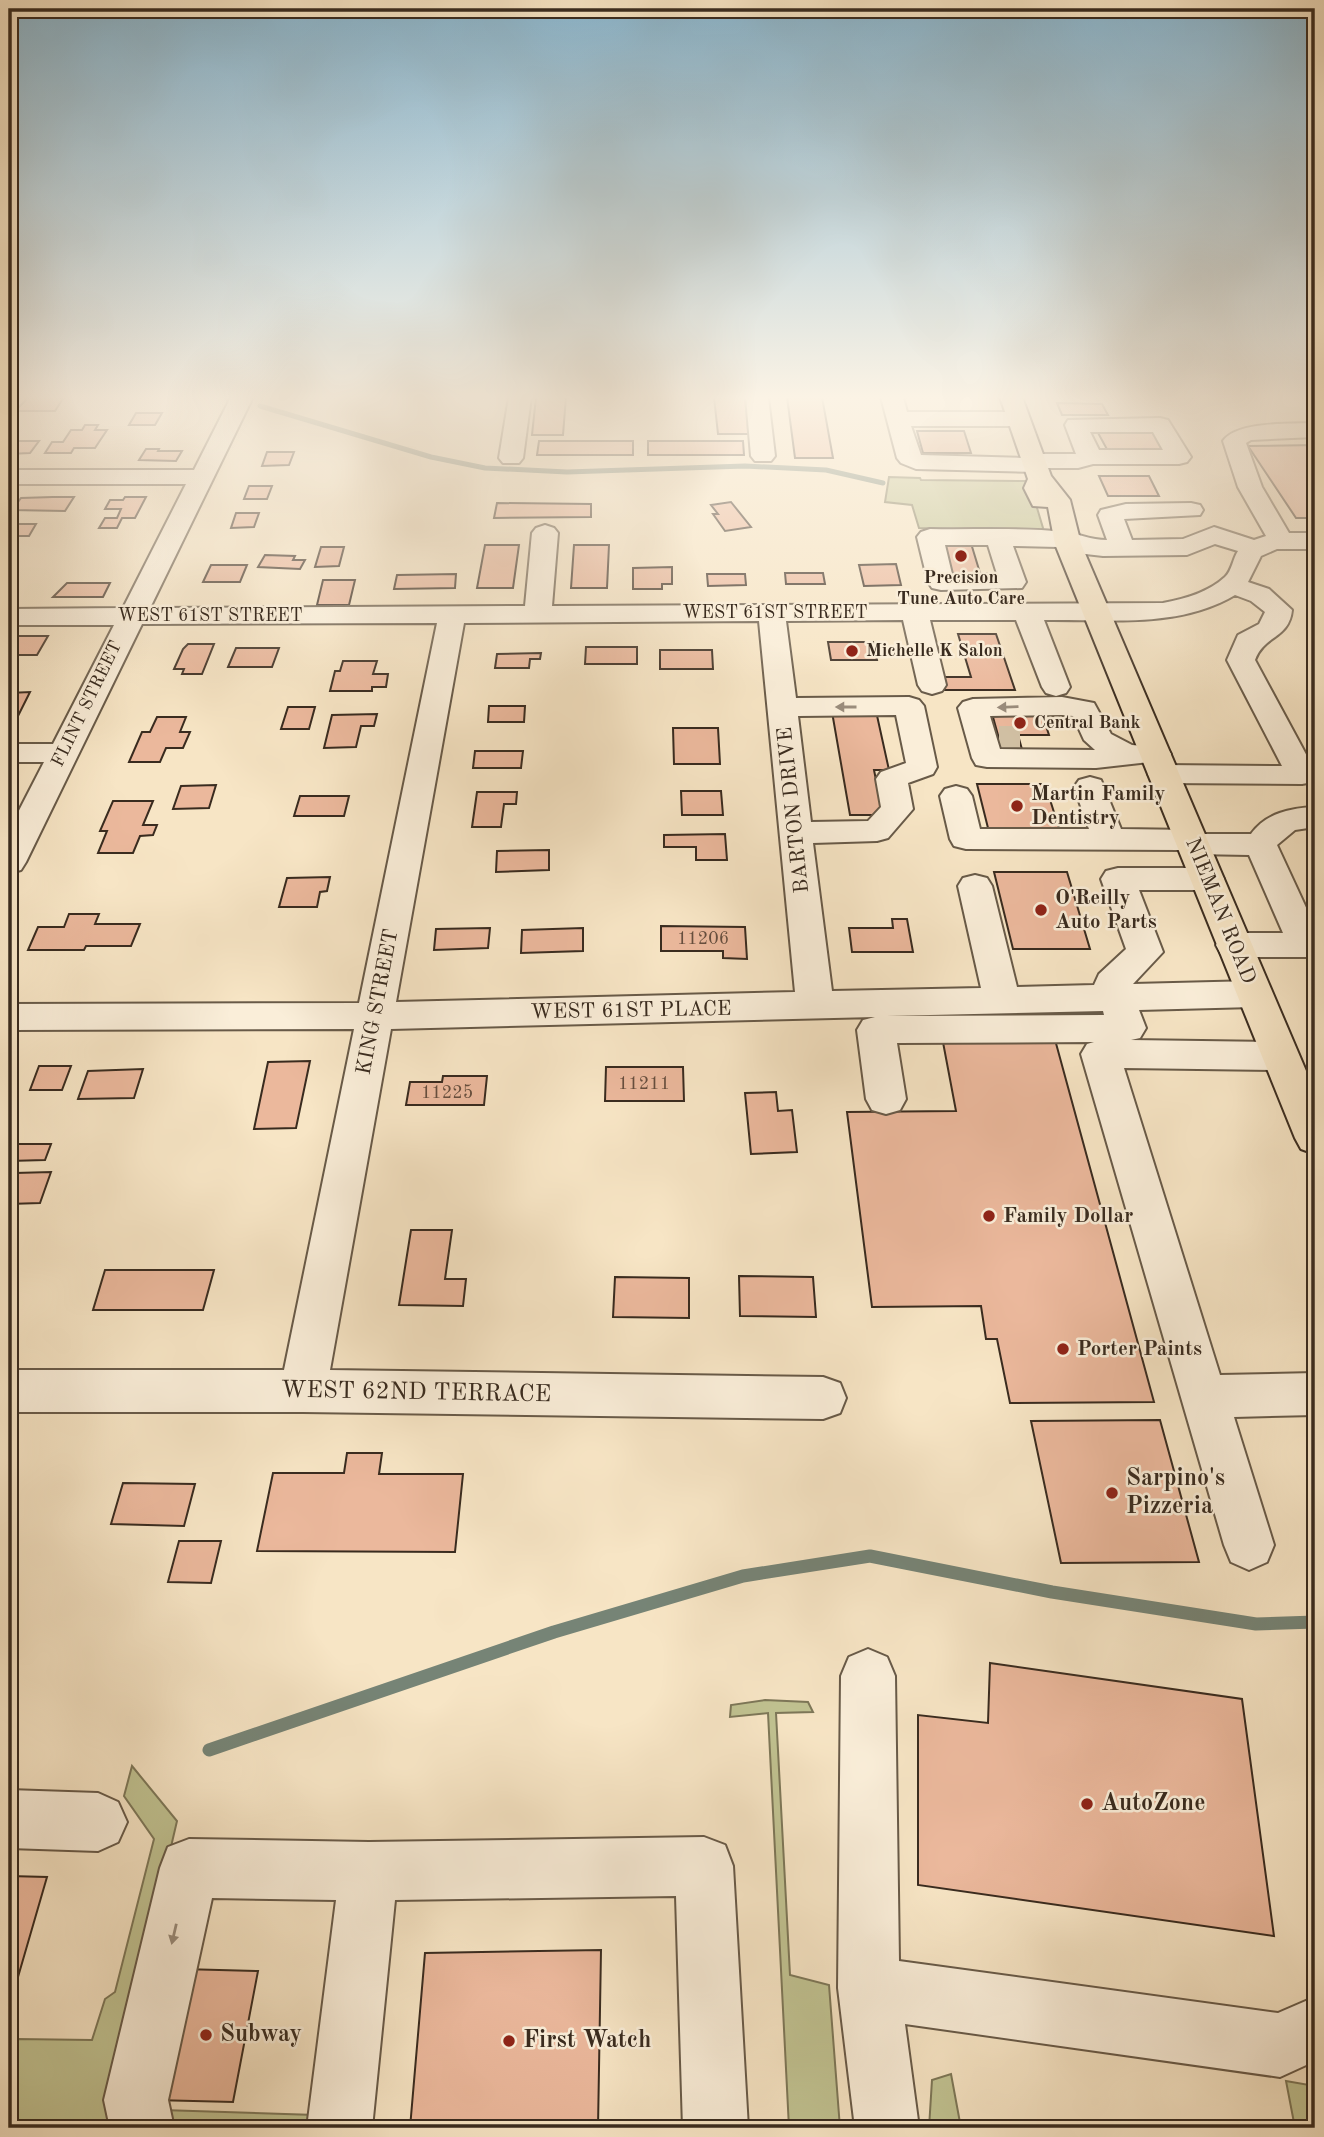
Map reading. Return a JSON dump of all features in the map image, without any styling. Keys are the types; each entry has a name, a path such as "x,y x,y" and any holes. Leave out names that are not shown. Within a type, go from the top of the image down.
{"main road":[{"name":"NIEMAN ROAD","path":"1040,497 1048,516 1065,537 1096,611 1149,761 1192,842 1315,1138"}],"street":[{"name":"FLINT STREET","path":"9,862 192,497"},
{"path":"1189,497 1191,510"},
{"path":"1256,497 1281,541"},
{"path":"1123,548 1110,515 1126,511 1191,510 1206,523 1214,535 1254,548"},
{"path":"538,614 545,533"},
{"path":"998,538 1065,537 1123,548 1187,547 1214,535"},
{"path":"1149,761 1099,740 1084,709 1062,706 973,708 997,745 1058,759 1149,761 1301,775 1241,660 1248,641 1270,630 1279,619 1279,610 1260,595 1229,586 1240,575 1244,557 1254,548 1272,541 1315,541"},
{"name":"WEST 61ST STREET","path":"9,617 772,614 1178,609 1197,605 1229,586"},
{"path":"1027,612 1056,687"},
{"path":"915,613 932,685"},
{"name":"KING STREET","path":"303,1391 452,614"},
{"name":"BARTON DRIVE","path":"772,614 816,1007"},
{"path":"782,707 909,706 922,767 892,779 897,808 877,831 796,833"},
{"path":"9,753 63,753"},
{"path":"1090,787 1109,840"},
{"path":"956,796 966,839 1261,845"},
{"path":"1261,845 1267,833 1281,822 1315,817"},
{"path":"1234,945 1311,946 1261,845"},
{"path":"1126,1027 1112,983 1145,952 1118,879 1207,879"},
{"path":"975,887 1002,1001"},
{"name":"WEST 61ST PLACE","path":"9,1017 376,1016 1002,1001 1126,1027 1254,994"},
{"path":"1126,1027 1100,1054 1250,1545"},
{"path":"886,1099 876,1030 1126,1027 1280,1056"},
{"name":"WEST 62ND TERRACE","path":"9,1391 303,1391 823,1398"},
{"path":"1205,1396 1315,1394"},
{"path":"868,1676 869,1988 887,2128"},
{"path":"9,1819 98,1822"},
{"path":"142,2128 136,2100 189,1868 369,1871 704,1866 716,2128"},
{"path":"340,2128 369,1871"},
{"path":"869,1988 1280,2045 1315,2028"}],"green space":[{"path":"886,497 1034,497 1043,528 1039,535 1025,531 919,528 912,505 885,502"},
{"path":"765,1700 808,1702 813,1712 776,1713 790,1975 829,1985 840,2128 789,2128 768,1713 730,1717 731,1705"},
{"path":"132,1766 177,1821 114,2091 111,2118 114,2128 9,2128 9,2056 12,2056 17,2039 92,2040 105,1999 115,1992 154,1839 124,1796"},
{"path":"951,2074 961,2128 929,2128 932,2080"},
{"path":"1286,2081 1315,2086 1315,2128 1295,2128"},
{"path":"162,2110 315,2115 311,2128 168,2128"}],"building":[{"path":"74,497 65,511 12,510 21,498"},
{"path":"125,497 146,497 135,518 122,518 117,528 99,528 105,518 117,518 121,509 105,509 110,500 123,500"},
{"path":"245,497 268,497 267,499 244,499"},
{"path":"1282,497 1315,497 1315,518 1296,518"},
{"path":"731,502 751,527 725,531 713,514 718,514 711,505"},
{"path":"497,503 591,504 591,517 494,518"},
{"path":"236,513 259,513 254,527 231,528"},
{"path":"9,524 36,524 29,536 9,536"},
{"name":"Precision Tune Auto Care","path":"943,540 970,540 980,573 951,573"},
{"path":"485,545 519,545 513,588 477,588"},
{"path":"574,545 609,545 607,588 571,588"},
{"path":"321,547 344,547 339,566 315,567"},
{"path":"265,555 295,556 293,560 305,560 300,569 258,567"},
{"path":"896,564 901,585 864,586 859,565"},
{"path":"211,565 247,565 240,582 203,582"},
{"path":"672,567 672,584 662,584 662,589 633,589 633,568"},
{"path":"785,573 823,573 825,584 786,584"},
{"path":"456,574 455,588 394,589 397,575"},
{"path":"707,574 745,574 746,585 708,586"},
{"path":"323,580 355,580 349,605 317,605"},
{"path":"67,583 110,583 103,597 53,597"},
{"path":"958,634 996,634 1015,690 944,690 940,677 971,677"},
{"path":"9,636 48,636 37,655 12,655 15,651 9,651"},
{"name":"Michelle K Salon","path":"828,642 873,642 877,660 831,660"},
{"path":"188,644 214,644 202,674 182,674 184,669 174,669"},
{"path":"586,647 637,647 637,664 585,664"},
{"path":"236,648 279,648 272,667 228,667"},
{"path":"660,650 712,650 713,669 660,669"},
{"path":"541,653 540,659 530,659 529,668 495,668 497,654"},
{"path":"343,661 377,661 373,674 388,674 386,687 372,687 372,691 330,691 335,671 340,671"},
{"path":"30,692 18,716 9,716 9,693"},
{"path":"489,706 525,706 524,722 488,722"},
{"path":"288,707 315,707 309,729 281,729"},
{"name":"Central Bank","path":"991,710 1041,711 1049,735 1018,735 1023,753 1003,753"},
{"path":"876,711 889,770 874,770 883,815 850,815 832,712"},
{"path":"377,714 374,726 361,726 356,747 324,748 332,715"},
{"path":"157,717 186,717 180,732 190,732 183,748 166,748 160,762 129,762 142,732 150,732"},
{"path":"673,728 718,728 720,764 674,764"},
{"path":"475,751 523,751 521,768 473,768"},
{"name":"Martin Family Dentistry","path":"977,784 1045,784 1059,828 988,828"},
{"path":"216,785 209,808 173,809 181,786"},
{"path":"681,791 721,791 723,815 682,815"},
{"path":"477,792 517,792 516,804 504,804 501,827 472,827"},
{"path":"300,796 349,796 344,816 294,816"},
{"path":"113,801 153,801 143,825 157,825 153,835 140,836 133,853 98,853 107,831 100,831"},
{"path":"725,834 727,860 696,860 696,847 664,847 664,835"},
{"path":"549,850 549,870 496,872 497,851"},
{"name":"O'Reilly Auto Parts","path":"994,872 1067,872 1090,949 1013,949"},
{"path":"330,877 327,891 320,892 317,907 279,907 287,878"},
{"path":"69,914 99,914 95,924 140,924 131,946 86,946 84,950 28,950 38,927 64,927"},
{"path":"892,919 907,919 913,952 852,952 849,928 893,928"},
{"path":"661,926 745,927 747,959 723,958 723,951 661,951"},
{"path":"490,928 488,948 434,950 436,929"},
{"path":"583,928 583,951 521,953 522,930"},
{"path":"1054,1036 1154,1402 1010,1403 997,1339 986,1339 981,1306 872,1307 847,1112 956,1111 942,1037"},
{"path":"310,1061 296,1128 254,1129 268,1062"},
{"path":"39,1066 71,1066 62,1090 30,1090"},
{"path":"606,1067 683,1067 684,1101 605,1101"},
{"path":"143,1069 134,1098 78,1099 88,1071"},
{"path":"443,1076 487,1076 484,1105 406,1105 410,1082 442,1082"},
{"path":"776,1092 778,1111 792,1110 797,1152 751,1154 745,1093"},
{"path":"9,1144 51,1144 45,1160 9,1161"},
{"path":"51,1172 40,1203 9,1204 9,1190 15,1173"},
{"path":"411,1230 452,1230 445,1279 466,1279 463,1306 399,1305"},
{"path":"105,1270 214,1270 203,1310 93,1310"},
{"path":"739,1276 813,1277 816,1317 740,1316"},
{"path":"615,1277 689,1278 689,1318 613,1317"},
{"path":"1160,1420 1199,1562 1061,1563 1031,1421"},
{"path":"347,1453 382,1453 379,1474 463,1474 455,1552 257,1551 273,1473 344,1473"},
{"path":"123,1483 195,1484 184,1526 111,1524"},
{"path":"179,1541 221,1541 211,1583 168,1582"},
{"name":"AutoZone","path":"990,1663 1242,1699 1274,1936 918,1885 918,1715 988,1723"},
{"path":"9,1876 47,1877 9,2008"},
{"name":"First Watch","path":"601,1950 598,2128 410,2128 425,1953"},
{"name":"Subway","path":"182,1969 258,1971 233,2102 154,2100"}],"waterway":[{"path":"209,1750 554,1632 743,1576 870,1556 1052,1592 1256,1624 1315,1622"}],"tunnel":[{"path":"999,742 1020,742"}],"place":[{"name":"Precision Tune Auto Care","path":"961,556"},
{"name":"Michelle K Salon","path":"852,651"},
{"name":"Central Bank","path":"1020,723"},
{"name":"Martin Family Dentistry","path":"1017,806"},
{"name":"O'Reilly Auto Parts","path":"1041,910"},
{"name":"Family Dollar","path":"989,1216"},
{"name":"Porter Paints","path":"1063,1349"},
{"name":"Sarpino's Pizzeria","path":"1112,1493"},
{"name":"AutoZone","path":"1087,1804"},
{"name":"Subway","path":"206,2035"},
{"name":"First Watch","path":"509,2041"}]}
